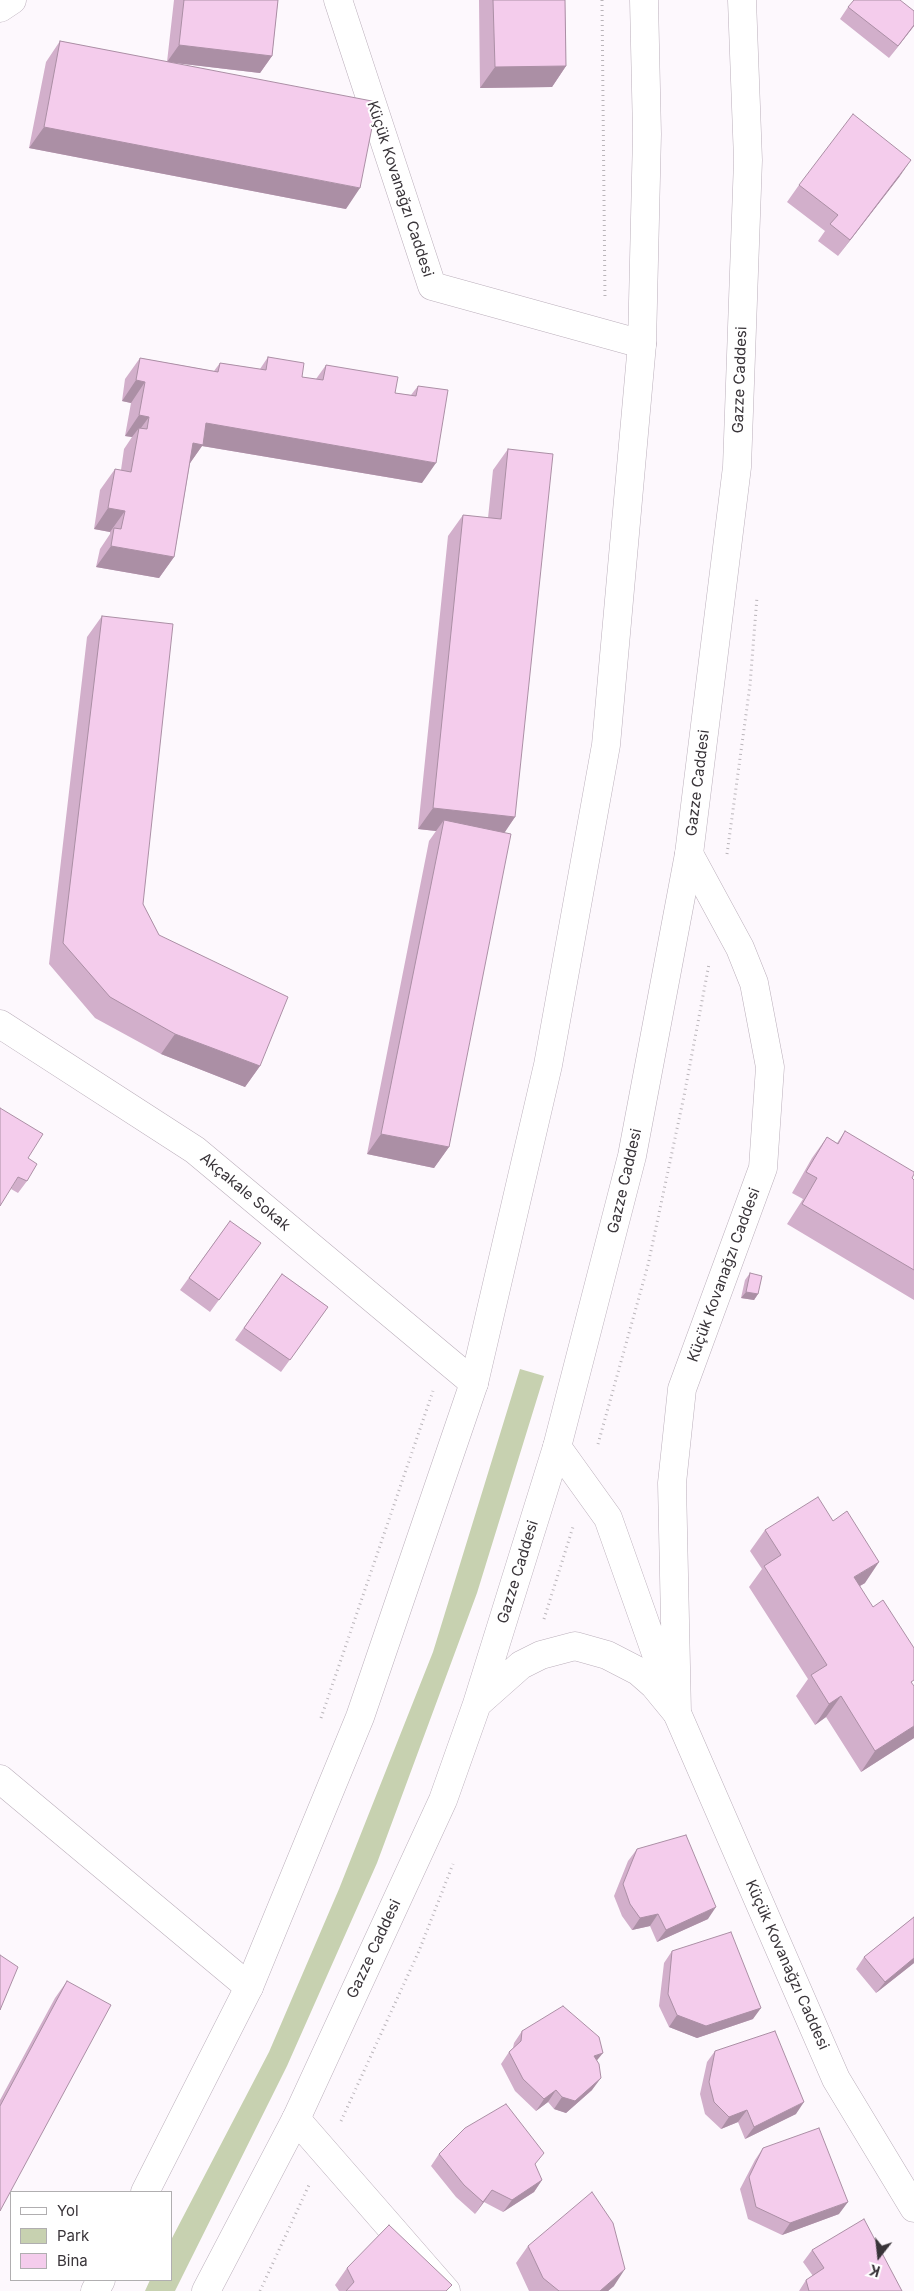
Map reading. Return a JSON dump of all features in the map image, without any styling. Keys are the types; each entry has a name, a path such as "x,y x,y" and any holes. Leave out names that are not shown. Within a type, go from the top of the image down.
{"main road":[{"path":"0,8 12,0"},
{"name":"Küçük Kovanağzı Caddesi","path":"338,0 432,286 642,344"},
{"path":"146,2191 249,1987 360,1717 474,1383 548,1065 606,745 642,344 647,134 644,0"},
{"name":"Gazze Caddesi","path":"206,2291 296,2119 443,1800 477,1704 557,1447 632,1156 689,854 737,467 748,160 742,0"},
{"name":"Küçük Kovanağzı Caddesi","path":"677,1713 672,1483 682,1389 763,1168 770,1067 754,983 740,948 689,854"},
{"name":"Akçakale Sokak","path":"0,1024 195,1150 474,1383"},
{"name":"Küçük Kovanağzı Caddesi","path":"557,1447 608,1518 677,1713 836,2079 914,2208"},
{"path":"477,1704 521,1665 541,1656 575,1646 607,1655 638,1671 654,1685 677,1713"},
{"path":"0,1779 249,1987"},
{"path":"296,2119 446,2291"}],"path":[{"path":"602,0 605,334"},
{"path":"318,1727 444,1358"}],"green space":[{"path":"520,1369 544,1376 477,1593 377,1863 287,2066 175,2291 145,2291 150,2281 172,2281 172,2238 269,2052 339,1889 433,1652"}],"building":[{"path":"184,0 278,0 272,56 179,45"},
{"path":"493,0 565,0 566,66 495,67"},
{"path":"854,0 900,0 914,11 914,25 898,46 848,7"},
{"path":"60,41 377,102 360,188 44,127"},
{"path":"853,114 911,160 850,240 830,224 838,215 799,185"},
{"path":"268,357 304,363 302,377 323,380 326,365 398,377 395,393 416,396 418,386 448,390 436,463 206,423 203,445 193,443 174,557 111,546 114,528 121,529 125,511 108,508 115,469 131,472 139,428 147,429 149,417 139,415 145,382 136,380 140,358 218,372 220,363 266,370"},
{"path":"508,449 553,454 515,817 433,808 463,515 501,519"},
{"path":"102,616 173,624 143,904 159,935 288,997 260,1066 175,1034 110,997 63,943"},
{"path":"444,820 511,834 449,1147 381,1134"},
{"path":"0,1108 43,1134 28,1158 37,1164 27,1181 18,1177 0,1206"},
{"path":"845,1131 914,1172 912,1178 914,1180 914,1270 802,1204 817,1178 806,1172 827,1137 838,1144"},
{"path":"230,1221 261,1243 219,1300 189,1278"},
{"path":"750,1273 762,1276 758,1294 746,1292"},
{"path":"282,1274 328,1307 290,1360 244,1328"},
{"path":"818,1497 833,1521 847,1511 879,1562 854,1577 873,1607 883,1600 914,1648 914,1680 911,1682 914,1686 914,1726 875,1751 841,1696 829,1704 811,1675 827,1665 764,1566 781,1555 765,1530"},
{"path":"686,1835 716,1907 666,1930 658,1914 640,1918 630,1904 623,1884 637,1849"},
{"path":"914,1917 914,1958 885,1982 864,1957"},
{"path":"731,1932 761,2008 706,2026 677,2015 668,1994 672,1951"},
{"path":"0,1955 18,1967 0,2010"},
{"path":"67,1981 111,2005 0,2211 0,2106"},
{"path":"563,2006 599,2037 603,2053 594,2056 599,2064 601,2078 575,2101 562,2097 556,2090 544,2099 523,2079 509,2052 521,2041 522,2031"},
{"path":"775,2031 804,2102 754,2127 747,2110 729,2117 714,2102 709,2082 715,2051"},
{"path":"506,2104 544,2153 535,2164 542,2180 512,2200 492,2190 483,2202 464,2185 439,2154 465,2128"},
{"path":"819,2128 848,2202 790,2223 756,2207 749,2177 763,2148"},
{"path":"592,2192 613,2223 625,2269 600,2291 559,2291 543,2278 528,2246"},
{"path":"864,2219 902,2291 809,2291 806,2280 824,2268 812,2250"},
{"path":"389,2225 452,2285 446,2291 346,2291 354,2282 347,2268"}]}
